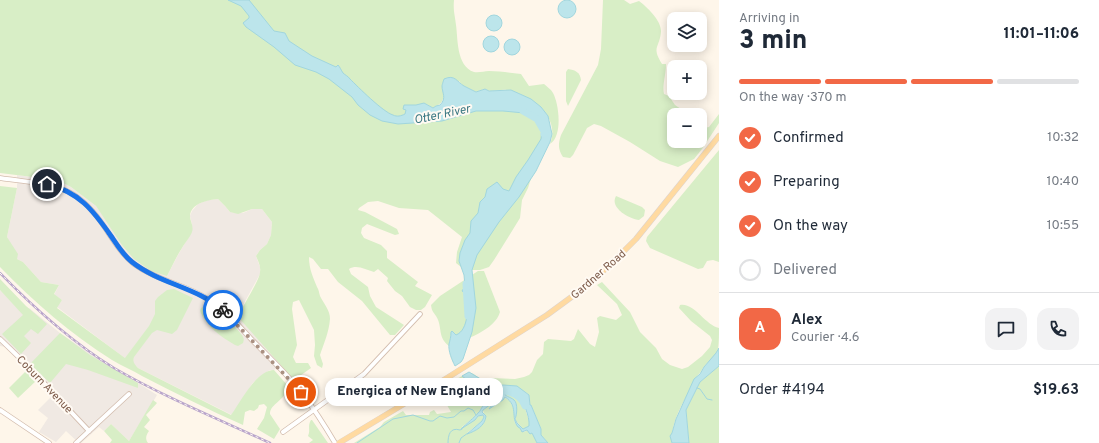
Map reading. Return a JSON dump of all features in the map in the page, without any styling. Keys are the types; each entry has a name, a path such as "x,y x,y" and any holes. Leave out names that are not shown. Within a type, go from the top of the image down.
{"main road":[{"name":"Gardner Road","path":"339,443 447,378 551,312 581,290 636,239 719,136"}],"street":[{"path":"0,178 41,182 67,191 91,209 130,261 152,275 198,294 223,309 301,392 335,443"},
{"path":"283,432 366,372 420,314"},
{"name":"Coburn Avenue","path":"0,339 27,365 89,431"},
{"path":"76,443 129,394"},
{"path":"0,410 49,443"}],"shaded area":[{"path":"17,175 59,181 71,187 96,206 114,231 167,276 192,231 190,216 198,204 208,200 218,199 230,212 243,213 252,209 262,209 272,222 271,235 267,244 256,256 260,267 260,274 238,317 281,363 274,370 270,370 252,384 232,415 138,368 57,307 62,300 54,295 59,285 41,282 23,262 17,259 7,237 17,188"},
{"path":"0,290 23,314 29,308 60,333 138,388 138,383 157,395 129,441 111,424 104,431 99,427 81,443 79,443 66,431 56,442 39,432 48,418 38,410 51,397 6,347 0,346"}],"green space":[{"path":"0,0 454,0 459,51 464,64 468,69 474,72 493,71 521,74 529,86 544,84 552,92 557,104 559,120 557,134 550,144 552,134 551,124 548,116 542,108 525,97 507,90 489,91 485,89 476,92 462,85 459,81 445,93 439,105 433,108 426,104 424,111 460,108 520,109 535,117 540,122 545,133 528,188 522,200 520,218 489,267 480,270 472,270 463,245 459,261 461,267 456,263 457,252 462,237 428,210 399,208 378,201 368,202 359,208 358,210 365,212 397,229 399,234 395,235 367,224 362,228 361,233 364,238 381,245 387,251 387,258 418,282 415,286 432,295 425,307 421,310 416,310 410,307 402,296 395,291 387,281 388,278 378,269 374,272 358,267 349,269 351,274 368,287 370,296 376,307 404,325 395,335 390,335 362,301 338,282 328,269 321,269 313,259 309,257 313,276 320,296 329,313 330,319 320,355 323,364 322,368 317,365 314,356 314,330 299,300 293,302 292,309 297,345 293,357 296,363 308,363 311,368 294,380 238,317 259,276 260,268 256,256 267,244 271,235 272,222 262,209 252,209 238,214 230,212 218,199 205,201 197,205 193,208 190,216 193,228 192,232 167,276 151,271 134,259 122,245 96,206 71,187 59,181 49,179 0,173"},
{"path":"603,0 624,0 630,4 639,1 656,18 661,31 657,54 662,64 666,64 663,87 664,94 667,95 667,100 672,100 680,108 667,108 667,148 703,148 694,159 678,167 660,161 630,142 601,126 594,124 587,128 573,155 570,158 563,157 559,149 561,135 598,65 601,49"},
{"path":"568,69 577,72 580,75 581,80 568,106 566,101 566,72"},
{"path":"719,114 719,123 707,141 707,127 709,127"},
{"path":"719,150 719,262 713,260 707,261 703,268 698,269 650,248 646,241 647,237"},
{"path":"0,186 17,188 7,237 18,254 17,259 23,262 41,282 59,285 54,294 62,300 57,308 125,358 149,326 155,314 155,301 158,297 167,290 174,289 193,298 177,330 172,334 157,330 152,333 134,357 134,363 138,368 231,415 255,381 267,371 274,370 288,386 287,391 271,410 270,414 280,429 274,439 257,429 264,418 267,407 264,404 259,405 254,411 250,410 245,412 243,425 167,389 112,360 53,317 26,293 0,267"},
{"path":"616,196 642,207 645,210 644,216 639,220 626,215 615,205"},
{"path":"478,271 484,271 500,312 492,324 479,334 449,346 445,343 441,335 438,320 432,310 431,305 440,296"},
{"path":"0,279 26,306 47,324 38,334 31,329 24,336 31,343 21,354 2,334 23,315 0,290"},
{"path":"602,282 630,312 640,332 656,348 662,359 670,365 682,369 688,367 702,356 710,347 712,340 710,336 691,321 679,308 680,305 690,307 709,323 719,328 719,344 717,352 694,380 681,406 673,428 672,443 548,443 541,435 541,429 530,405 529,395 524,391 516,393 524,405 530,424 523,429 516,421 516,406 514,401 505,395 508,392 479,386 472,373 488,384 490,378 515,379 529,375 532,372 537,360 543,354 544,342 548,339 571,341 574,339 578,329 590,344 595,347 599,332 597,318 600,316 616,320 622,315 617,304 597,285"},
{"path":"207,305 221,314 241,333 244,340 243,343 238,346 235,345 219,335 206,322 200,311 201,308"},
{"path":"60,333 90,355 138,383 138,388 88,370 66,364 50,383 30,364"},
{"path":"719,366 719,443 689,443 686,410 700,382"},
{"path":"27,370 37,380 18,398 9,388"},
{"path":"462,376 467,380 472,389 497,396 493,400 483,405 478,414 462,427 465,427 480,415 483,415 484,417 482,421 467,433 477,429 485,421 483,410 491,404 493,405 492,407 497,404 504,397 510,401 514,410 515,423 524,432 528,430 534,435 537,443 354,443 403,411 406,415 429,415 430,412 434,410 437,414 451,412 444,400 438,398 440,391 443,392 446,389 446,385"},
{"path":"153,400 157,403 146,415 150,420 144,427 149,431 146,437 148,443 110,443 112,440 104,431 111,424 129,441"},
{"path":"311,420 328,443 309,443 313,440 308,436 309,424"}],"water":[{"path":"228,0 249,0 274,31 285,33 289,41 312,56 336,67 338,65 343,73 371,99 394,116 405,114 406,110 403,109 404,105 424,103 433,108 440,105 444,98 442,86 444,79 451,77 476,92 485,89 489,91 511,90 531,99 541,107 548,116 552,134 550,142 536,171 477,255 472,270 476,308 472,332 463,359 455,366 449,344 451,332 452,331 456,335 460,332 467,317 467,294 462,291 465,286 464,275 459,261 460,253 465,240 470,233 471,221 478,213 480,202 485,197 487,189 497,182 503,189 509,191 516,177 541,139 542,129 540,122 535,117 524,113 503,111 476,111 442,121 398,124 382,121 370,115 358,105 352,97 329,79 316,72 295,65 274,47 246,27 243,23 249,18 249,16 241,6"},
{"path":"567,0 573,3 576,9 573,15 567,18 561,15 558,9 561,3"},
{"path":"494,15 501,20 502,23 497,30 494,31 487,26 486,23 491,16"},
{"path":"491,36 498,41 499,44 494,51 491,52 484,47 483,44 488,37"},
{"path":"512,39 519,44 520,47 515,54 512,55 505,50 504,47 509,40"},
{"path":"719,348 719,366 700,382 686,410 689,443 672,443 670,436 694,379 700,374"},
{"path":"469,372 489,384 497,386 517,386 529,395 530,405 541,429 541,435 548,443 537,443 532,433 530,434 527,430 522,432 516,423 515,419 513,408 512,404 505,397 489,409 492,404 483,410 482,412 486,416 484,423 477,430 467,434 482,421 484,417 483,415 478,416 475,420 461,429 486,403 497,396 472,389 467,380 462,376","holes":["507,392 516,393 523,404 529,422 529,426 523,429 515,419 517,409 515,402 505,395"]}],"waterway":[{"name":"Otter River","path":"523,111 537,119 545,133 544,134"},
{"name":"Otter River","path":"466,284 468,316"},
{"path":"697,388 700,389 707,399 712,400"},
{"name":"Otter River","path":"506,391 518,396 525,406"},
{"path":"357,443 393,419 413,415 433,421 440,416 447,418 454,417 461,411 468,408 473,410 476,415"},
{"path":"448,443 450,432 457,429 462,429"},
{"path":"459,443 461,438 468,433"}],"railway":[{"path":"0,273 54,324 98,358 133,379 270,443"}],"way so far":[{"path":"223,310 301,392"}],"place":[{"name":"Energica of New England","path":"301,392"}],"route":[{"path":"47,184 67,191 86,204 101,222 124,255 138,267 149,274 212,301 223,310"}]}
